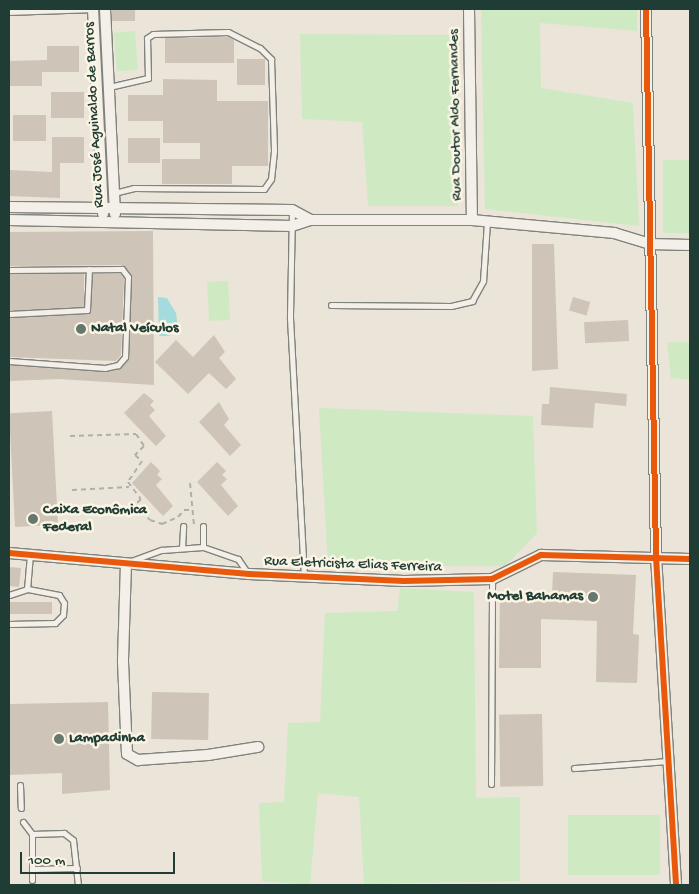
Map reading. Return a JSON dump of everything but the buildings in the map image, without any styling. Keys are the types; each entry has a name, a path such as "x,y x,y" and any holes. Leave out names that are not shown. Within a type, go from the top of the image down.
{"street":[{"name":"Rua José Aguinaldo de Barros","path":"93,9 104,220"},
{"name":"Rua José Aguinaldo de Barros","path":"105,9 115,220"},
{"name":"Rua Doutor Aldo Fernandes","path":"469,9 472,220"},
{"path":"646,9 656,557 676,885"},
{"path":"94,29 106,27"},
{"path":"9,207 292,210 310,220"},
{"path":"9,220 115,220 292,226 310,220 472,220 614,233 649,244 690,246"},
{"name":"Rua Eletricista Elias Ferreira","path":"9,553 304,578 492,580 540,555 690,559"},
{"path":"126,564 123,662 127,754 138,760 208,755 258,747"}],"lane":[{"path":"9,12 93,9"},
{"path":"109,87 148,78 147,38 153,34 228,32 260,48 272,59 274,151 271,179 264,189 134,188 114,193"},
{"path":"292,210 290,318 304,578"},
{"path":"331,305 451,306 472,301 483,281 487,222"},
{"path":"9,270 89,269 127,272 125,357 118,365 105,368 9,362"},
{"path":"9,314 87,310 89,269"},
{"path":"182,526 182,548"},
{"path":"203,526 203,547"},
{"path":"126,564 182,548 203,547 238,559 248,574"},
{"path":"27,589 30,556"},
{"path":"491,784 492,580"},
{"path":"9,595 27,589 58,595 64,604 63,616 55,623 9,624"},
{"path":"574,768 668,761"},
{"path":"20,785 21,808"},
{"path":"23,822 32,834 32,880"},
{"path":"32,834 70,836 75,846 78,885"},
{"path":"32,869 77,868"}],"path":[{"path":"70,436 136,434 144,446 135,455 142,461 129,487"},
{"path":"190,483 194,525"},
{"path":"72,490 129,487 141,499 136,504 150,520 162,524 178,518 184,510 193,510"}],"green space":[{"path":"481,9 637,9 637,31 540,23 541,88 633,103 639,226 485,209"},
{"path":"135,31 138,70 117,71 114,32"},
{"path":"300,34 460,35 458,206 368,206 362,122 302,119"},
{"path":"663,160 690,160 690,233 663,233"},
{"path":"228,281 230,320 209,321 207,282"},
{"path":"667,342 690,342 690,380 671,378"},
{"path":"319,408 533,416 537,533 505,566 328,566"},
{"path":"400,588 474,592 476,798 520,797 520,881 364,884 359,797 318,793 310,885 262,881 259,803 284,802 288,723 320,722 325,613 397,611"},
{"path":"568,815 660,815 660,875 568,875"}],"water":[{"path":"158,297 167,298 176,313 178,328 169,336 159,336"}],"cycle path":[{"path":"646,9 656,557 676,885"},
{"path":"9,553 249,574 404,581 492,579 541,555 690,559"}],"place":[{"name":"Natal Veículos","path":"81,329"},
{"name":"Caixa Econômica Federal","path":"33,519"},
{"name":"Motel Bahamas","path":"593,597"},
{"name":"Lampadinha","path":"59,739"}]}
